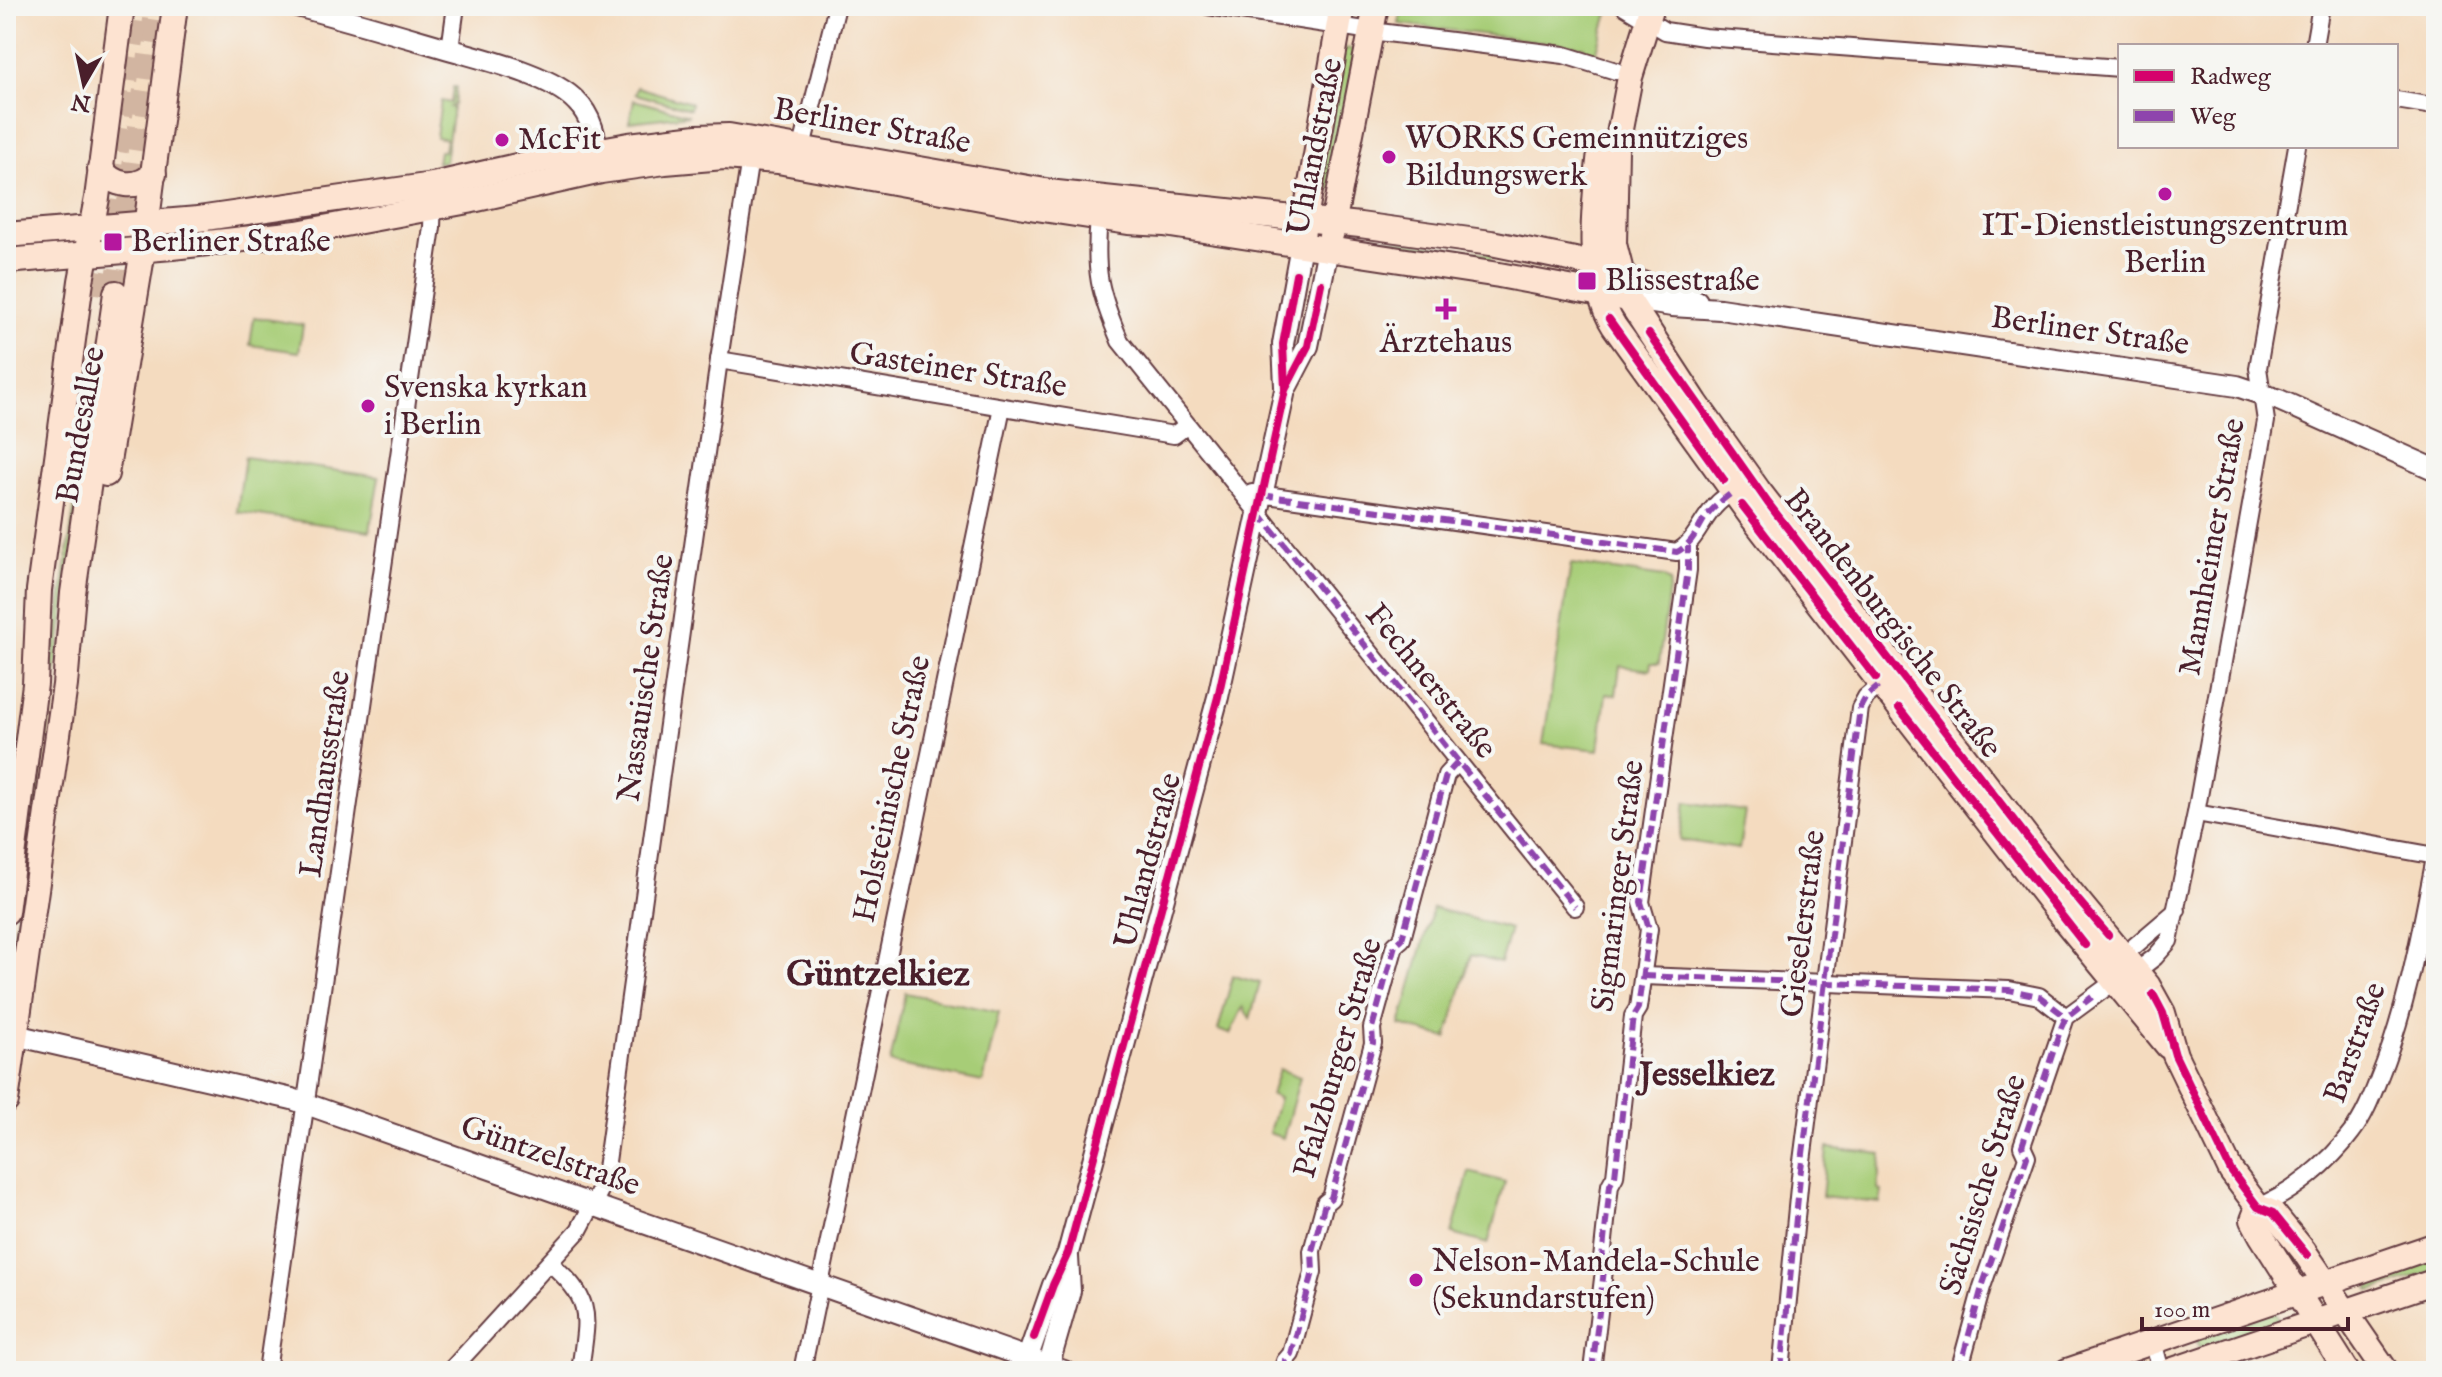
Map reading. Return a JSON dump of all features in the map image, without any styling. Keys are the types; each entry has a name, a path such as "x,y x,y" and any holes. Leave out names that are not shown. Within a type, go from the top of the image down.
{"main road":[{"name":"Bundesallee","path":"35,684 39,590 122,6"},
{"name":"Bundesallee","path":"65,685 86,594 143,250 175,6"},
{"name":"Uhlandstraße","path":"1328,249 1376,6"},
{"path":"1598,293 1595,266 1596,185 1616,71 1638,10"},
{"path":"1620,274 1614,244 1616,150 1630,77 1638,10"},
{"name":"Uhlandstraße","path":"1301,245 1340,16"},
{"name":"Berliner Straße","path":"600,161 679,139 729,136 1057,193 1333,222 1497,244 1620,274"},
{"name":"Berliner Straße","path":"6,261 297,233 433,196 543,160 750,158 1099,218 1164,224 1499,275 1628,299"},
{"path":"100,168 110,179 125,185 141,183 154,174"},
{"name":"Berliner Straße","path":"6,235 433,196"},
{"name":"Brandenburgische Straße","path":"1620,274 1628,299 1696,403 1741,486 1881,684 2125,969"},
{"name":"Bundesallee","path":"6,912 35,684 54,594 106,293 65,685 11,1034 6,1101"},
{"name":"Brandenburgische Straße","path":"1598,293 1614,326 2050,867 2125,969 2175,1055 2239,1184 2258,1207"},
{"path":"2347,1371 2253,1220 2258,1207 2273,1213 2325,1281 2386,1371"},
{"path":"2067,1371 2436,1245"},
{"path":"2172,1370 2436,1281"}],"street":[{"path":"297,6 512,68 565,92 576,100 588,118 600,161"},
{"path":"450,49 456,6"},
{"path":"802,147 837,6"},
{"path":"1208,6 1340,16 1371,31 1564,55 1616,71"},
{"path":"2314,44 2321,6"},
{"path":"1638,10 1665,31 1704,37 2118,68"},
{"path":"2398,100 2433,106"},
{"name":"Mannheimer Straße","path":"2066,1017 2125,969 2155,957 2169,941 2196,813 2266,421 2258,368 2297,148"},
{"name":"Nassauische Straße","path":"450,1371 579,1230 595,1204 606,1175 750,158"},
{"name":"Landhausstraße","path":"267,1371 380,600 433,196"},
{"path":"1099,218 1097,278 1103,302 1120,341 1241,492 1261,504 1677,552 1688,546 1717,504 1741,486"},
{"name":"Uhlandstraße","path":"1024,1365 1068,1253 1218,697 1285,390 1283,344 1301,245"},
{"name":"Uhlandstraße","path":"1285,390 1308,346 1328,249"},
{"name":"Berliner Straße","path":"1620,274 1720,309"},
{"name":"Berliner Straße","path":"1628,299 1720,309 2223,384 2262,394 2436,470"},
{"name":"Gasteiner Straße","path":"719,360 1174,435 1186,426"},
{"name":"Holsteinische Straße","path":"802,1371 1002,407"},
{"name":"Fechnerstraße","path":"1261,504 1458,762 1575,907"},
{"name":"Sigmaringer Straße","path":"1592,1371 1610,1185 1615,1176 1633,1016 1638,1008 1649,929 1641,902 1688,570 1688,546"},
{"name":"Gieselerstraße","path":"1781,1371 1823,984 1860,708 1866,697 1881,684"},
{"name":"Pfalzburger Straße","path":"1282,1371 1291,1354 1313,1272 1312,1251 1325,1203 1331,1198 1373,1043 1372,1028 1395,945 1402,939 1446,775 1458,762"},
{"path":"2196,813 2436,855"},
{"name":"Barstraße","path":"2258,1207 2283,1194 2336,1150 2354,1130 2372,1096 2402,1008 2436,855"},
{"path":"1643,976 2009,990 2039,996 2066,1017"},
{"name":"Sächsische Straße","path":"1959,1371 1983,1284 2027,1157 2022,1146 2066,1017"},
{"name":"Güntzelstraße","path":"11,1034 306,1104 820,1285 1024,1365 1053,1369"},
{"name":"Uhlandstraße","path":"1053,1369 1070,1291 1068,1253"},
{"path":"550,1263 581,1295 585,1329 580,1371"},
{"path":"2161,1338 2172,1370"}],"green space":[{"path":"1402,6 1610,7 1595,57 1585,53 1585,47 1399,24"},
{"path":"1344,48 1358,50 1331,190 1319,189"},
{"path":"453,87 456,87 454,105 450,107 453,108 445,161 437,163 446,139 436,137 441,101 451,103"},
{"path":"637,87 691,103 690,109 635,94"},
{"path":"634,100 689,115 629,122"},
{"path":"1364,235 1492,254 1490,262 1363,244"},
{"path":"254,317 303,325 299,352 250,345"},
{"path":"91,387 95,388 10,1006 6,1005 6,994"},
{"path":"245,457 379,477 370,531 237,512"},
{"path":"1571,564 1664,577 1670,582 1659,663 1651,663 1650,670 1620,666 1616,695 1606,694 1599,750 1543,744"},
{"path":"328,737 341,739 335,774 323,772"},
{"path":"321,788 333,790 326,837 314,835"},
{"path":"1686,802 1745,811 1739,849 1680,840"},
{"path":"1433,908 1510,929 1500,963 1471,955 1447,1038 1400,1025"},
{"path":"1233,976 1260,983 1250,1019 1243,1007 1230,1034 1218,1030"},
{"path":"905,993 999,1012 983,1082 890,1063"},
{"path":"1279,1069 1300,1077 1283,1138 1269,1133 1279,1098 1271,1095"},
{"path":"1827,1148 1882,1154 1878,1190 1882,1191 1880,1203 1822,1197"},
{"path":"1469,1172 1505,1182 1488,1244 1452,1234"},
{"path":"2436,1256 2436,1271 2371,1291 2372,1281 2366,1282 2364,1279"},
{"path":"2274,1311 2280,1321 2199,1348 2196,1336"}],"tunnel":[{"path":"95,294 137,6"},
{"path":"116,293 157,6"}],"marked path":[{"path":"1262,495 1677,552 1695,535 1713,509 1733,492"},
{"path":"1259,513 1575,907"},
{"path":"1592,1371 1610,1185 1615,1176 1633,1016 1638,1008 1649,929 1641,902 1688,570 1688,546"},
{"path":"1781,1371 1800,1177 1860,708 1866,697 1881,684"},
{"path":"1282,1371 1291,1354 1313,1272 1312,1251 1325,1203 1331,1198 1373,1043 1372,1028 1395,945 1402,939 1446,775 1458,762"},
{"path":"1643,976 2009,990 2039,996 2066,1017"},
{"path":"1959,1371 1982,1287 2027,1157 2022,1146 2061,1028 2066,1017 2092,997"}],"cycle path":[{"path":"1285,389 1283,344 1296,274"},
{"path":"1034,1337 1068,1253 1218,697 1285,390 1308,346 1321,284"},
{"path":"1609,319 1724,480"},
{"path":"1649,334 1768,503 2050,867 2108,935"},
{"path":"1742,505 1876,678"},
{"path":"1899,708 2085,945"},
{"path":"2153,994 2163,1013 2175,1055 2231,1171 2258,1207 2273,1213 2307,1255"}],"place":[{"name":"McFit","path":"502,140"},
{"name":"WORKS Gemeinnütziges Bildungswerk","path":"1389,157"},
{"name":"IT-Dienstleistungszentrum Berlin","path":"2165,194"},
{"name":"Berliner Straße","path":"113,242"},
{"name":"Blissestraße","path":"1587,281"},
{"name":"Ärztehaus","path":"1446,309"},
{"name":"Svenska kyrkan i Berlin","path":"368,406"},
{"name":"Nelson-Mandela-Schule (Sekundarstufen)","path":"1416,1280"}],"district":[{"name":"Güntzelkiez","path":"878,975"},
{"name":"Jesselkiez","path":"1707,1075"}]}
